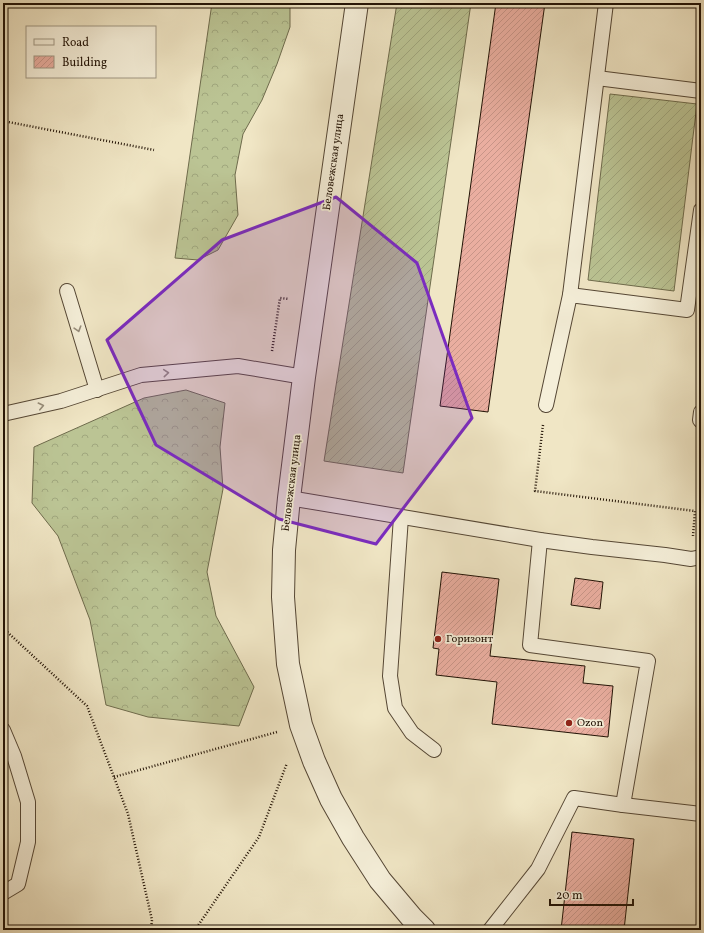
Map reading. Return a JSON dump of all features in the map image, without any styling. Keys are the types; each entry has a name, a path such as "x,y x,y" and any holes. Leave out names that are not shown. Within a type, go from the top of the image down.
{"street":[{"name":"Беловежская улица","path":"357,3 304,377 284,550 283,597 288,664 301,726 317,767 331,799 353,838 380,880 424,930"}],"lane":[{"path":"546,405 570,294 606,3"},
{"path":"597,78 701,91"},
{"path":"570,294 688,310 701,210"},
{"path":"67,291 97,390"},
{"path":"3,414 61,401 141,375 238,366 304,377"},
{"path":"701,412 701,421"},
{"path":"290,498 540,540 696,558"},
{"path":"401,517 390,676 394,708 412,733 434,750"},
{"path":"540,540 530,645 648,661 623,805"},
{"path":"3,730 14,756 28,802 28,842 18,884 3,893"},
{"path":"490,930 538,869 574,798 701,814"}],"path":[{"path":"3,121 154,150"},
{"path":"546,405 535,491 695,511 696,558"},
{"path":"3,628 87,706 128,814 152,920 152,930"},
{"path":"114,777 301,726"},
{"path":"195,930 259,837 287,763"}],"highlighted area":[{"path":"336,197 417,263 472,418 376,544 279,519 156,445 107,340 222,240"}],"green space":[{"path":"212,3 290,3 290,27 262,100 243,134 235,175 238,215 218,250 198,260 175,258"},
{"path":"397,3 471,3 403,473 324,461"},
{"path":"610,94 697,104 674,291 588,280"},
{"path":"186,390 225,403 220,447 223,489 207,572 216,616 254,687 239,726 148,717 106,705 90,620 58,536 32,503 34,447 144,398"}],"building":[{"path":"496,3 545,3 488,412 440,406"},
{"path":"442,572 499,579 490,656 585,666 583,683 613,686 608,737 492,724 497,682 436,675 439,649 433,648"},
{"path":"575,578 603,582 600,609 571,605"},
{"path":"572,832 634,839 624,930 561,930"}],"place":[{"name":"Горизонт","path":"438,639"},
{"name":"Ozon","path":"569,723"}]}
